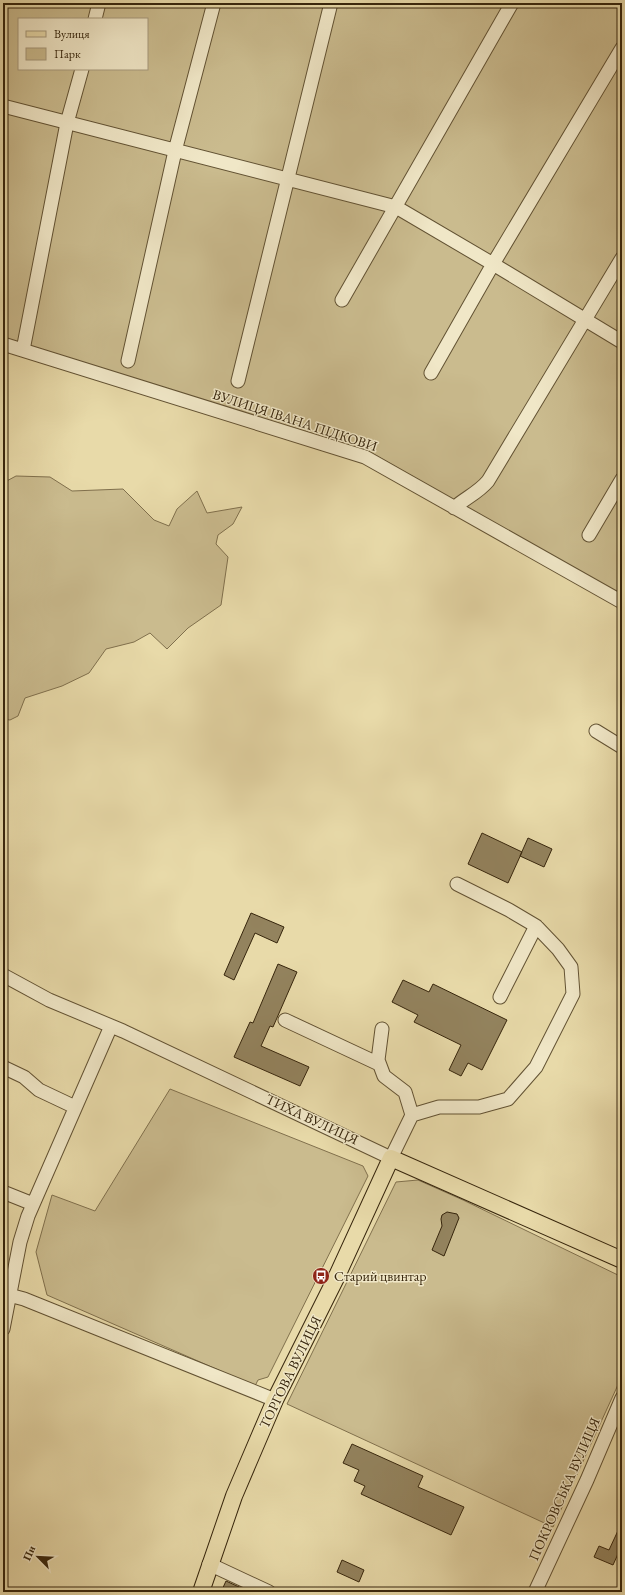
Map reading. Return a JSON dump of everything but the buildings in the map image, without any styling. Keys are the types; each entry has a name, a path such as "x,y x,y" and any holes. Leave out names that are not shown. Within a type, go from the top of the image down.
{"main road":[{"name":"ТИХА ВУЛИЦЯ","path":"391,1158 622,1260"},
{"name":"ТОРГОВА ВУЛИЦЯ","path":"201,1592 209,1564 234,1496 275,1400 336,1278 391,1158"}],"street":[{"path":"95,18 99,3"},
{"path":"128,361 175,151 214,3"},
{"path":"238,381 331,3"},
{"path":"342,300 512,3"},
{"path":"432,373 492,264 622,48"},
{"path":"23,350 67,123 82,70"},
{"path":"3,106 396,207 622,342"},
{"path":"454,508 460,502 480,490 488,481 622,258"},
{"name":"ВУЛИЦЯ ІВАНА ПІДКОВИ","path":"3,344 365,457 622,602"},
{"path":"589,535 622,479"},
{"path":"596,731 622,747"},
{"path":"412,1115 439,1107 479,1107 508,1099 536,1067 573,994 571,967 558,949 536,926 509,910 457,884"},
{"path":"500,997 536,926"},
{"name":"ТИХА ВУЛИЦЯ","path":"3,975 48,1000 111,1026 391,1158"},
{"path":"285,1020 379,1064"},
{"path":"3,1329 23,1229 111,1026"},
{"path":"382,1029 378,1060 379,1064 384,1076 405,1092 412,1115 391,1158"},
{"path":"3,1067 24,1077 39,1090 75,1107"},
{"path":"3,1192 33,1204"},
{"path":"9,1295 31,1302 275,1400"},
{"name":"ПОКРОВСЬКА ВУЛИЦЯ","path":"535,1592 587,1480 622,1398"},
{"path":"209,1564 268,1592"}],"green space":[{"path":"3,3 622,3 622,596 370,452 3,338"},
{"path":"16,476 50,477 72,491 123,489 154,520 169,526 177,509 197,491 207,513 242,507 233,524 218,535 216,544 228,557 221,605 188,628 167,649 150,633 134,642 106,649 89,673 62,686 25,698 18,716 10,720 3,719 3,483"},
{"path":"170,1089 363,1166 368,1176 268,1377 258,1380 255,1386 47,1295 36,1252 52,1195 95,1211"},
{"path":"418,1180 463,1200 622,1277 622,1376 553,1527 287,1404 396,1182"}],"place":[{"name":"Старий цвинтар","path":"321,1276"}]}
